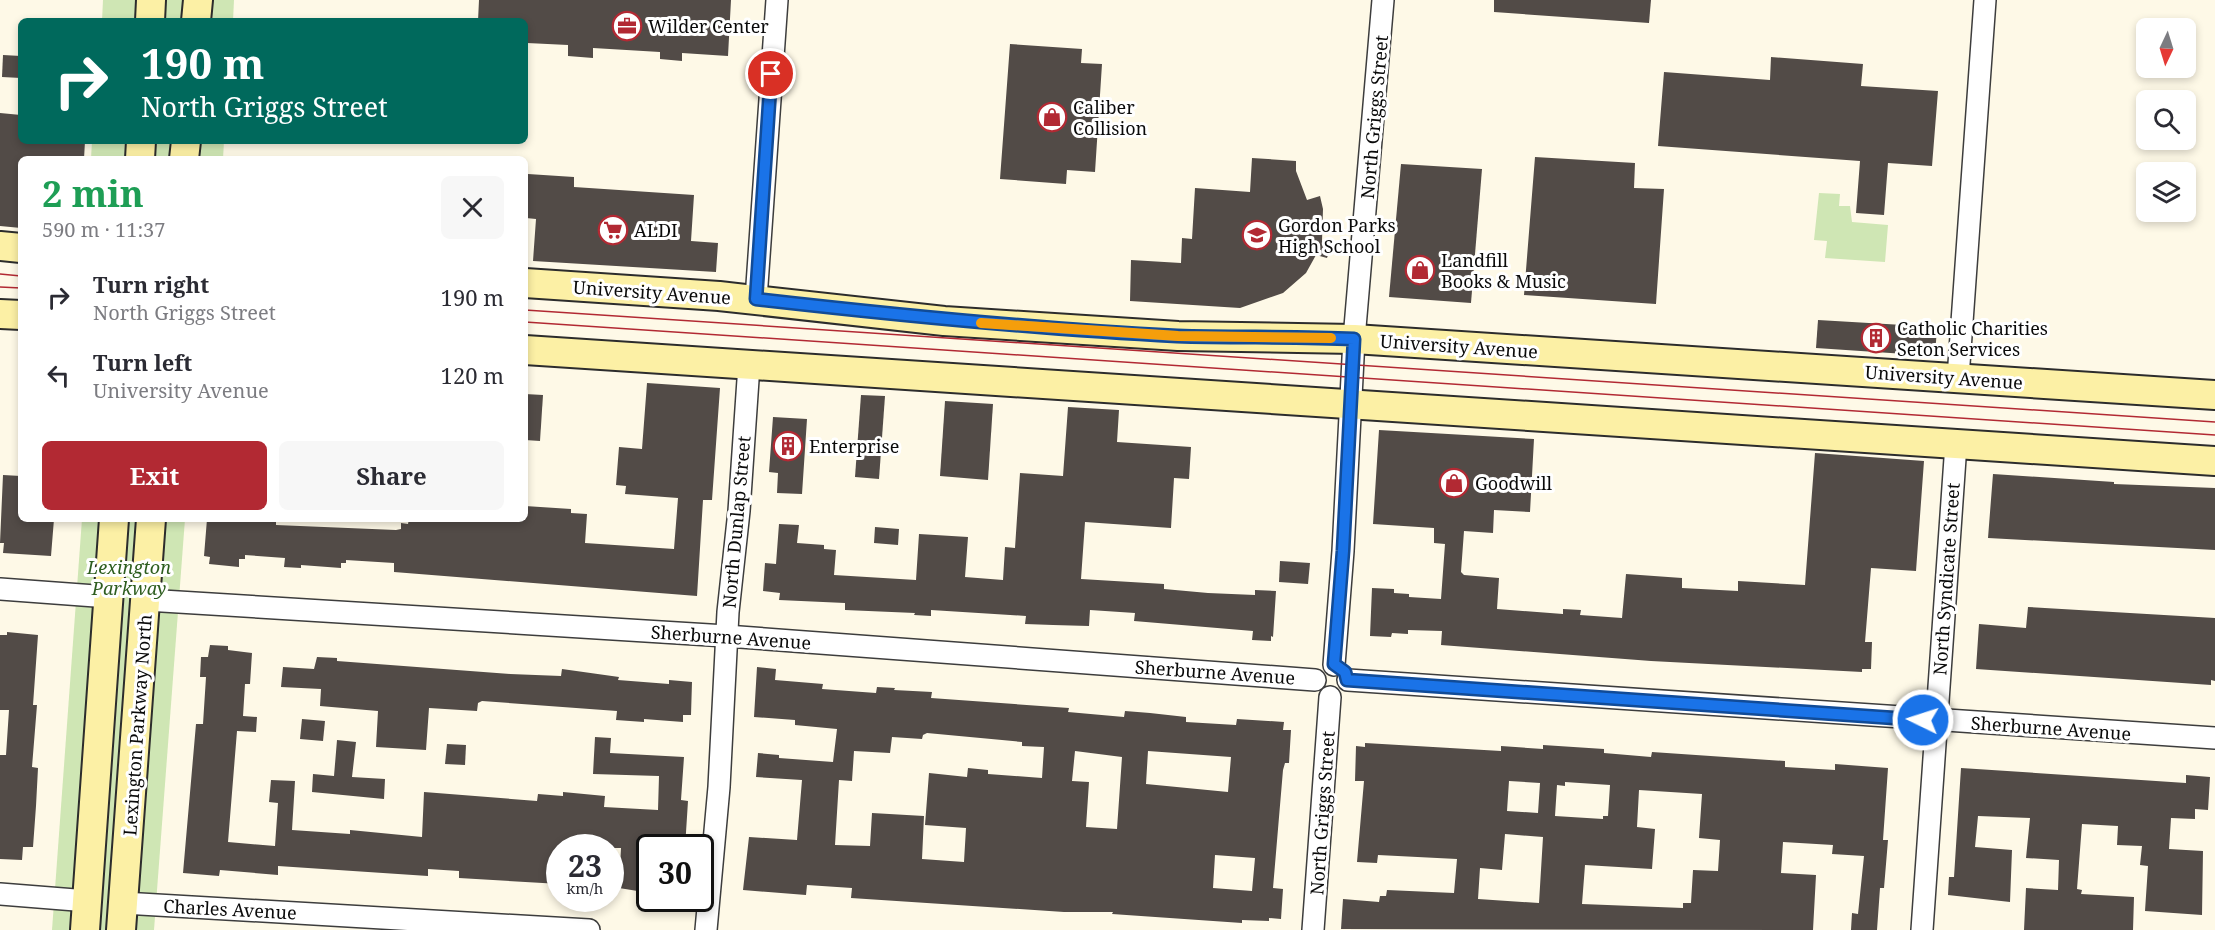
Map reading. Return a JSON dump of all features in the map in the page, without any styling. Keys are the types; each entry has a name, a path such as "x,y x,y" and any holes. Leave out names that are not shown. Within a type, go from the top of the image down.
{"main road":[{"path":"150,18 151,0"},
{"path":"196,18 198,0"},
{"path":"0,246 18,248"},
{"name":"University Avenue","path":"528,283 756,299 944,321 1178,336 1292,336 1354,339 2215,395"},
{"path":"0,314 18,315"},
{"path":"528,350 2215,461"},
{"name":"Lexington Parkway North","path":"85,930 114,522"},
{"name":"Lexington Parkway North","path":"122,916 151,522"}],"street":[{"path":"756,299 777,0"},
{"name":"North Griggs Street","path":"1341,672 1354,339 1383,0"},
{"path":"1958,378 1985,0"},
{"name":"North Dunlap Street","path":"705,930 719,787 726,636 749,364"},
{"name":"North Syndicate Street","path":"1922,930 1956,444"},
{"path":"0,589 109,597"},
{"name":"Sherburne Avenue","path":"146,600 726,636 1315,680"},
{"path":"1320,669 1341,672 1342,693 1330,697 1319,692 1315,680 1320,669"},
{"name":"Sherburne Avenue","path":"1341,672 1936,721 2215,738"},
{"name":"North Griggs Street","path":"1313,930 1330,697"},
{"path":"0,894 88,901"},
{"name":"Charles Avenue","path":"122,916 589,930"}],"green space":[{"path":"103,0 234,0 233,18 102,18"},
{"path":"92,144 224,144 223,156 91,156"},
{"path":"1819,193 1840,194 1839,206 1850,206 1852,222 1888,225 1885,262 1825,258 1827,241 1814,240"},
{"name":"Lexington Parkway","path":"82,522 185,522 154,930 52,930"}],"building":[{"name":"Wilder Center","path":"479,0 731,0 728,56 682,53 682,61 660,59 660,52 593,48 593,58 568,56 568,45 528,43 528,18 478,18"},
{"path":"1494,0 1651,0 1649,23 1494,12"},
{"name":"Caliber Collision","path":"1010,44 1082,49 1081,63 1102,64 1095,172 1067,170 1066,184 1000,179"},
{"path":"3,55 18,56 18,78 2,77"},
{"path":"1771,57 1863,64 1861,86 1938,91 1932,166 1888,163 1884,215 1856,213 1860,161 1658,146 1664,72 1770,80"},
{"path":"0,113 18,115 18,144 85,144 84,156 18,156 18,228 0,226"},
{"path":"1535,157 1635,163 1634,188 1664,189 1656,304 1524,295"},
{"name":"Gordon Parks High School","path":"1252,158 1296,161 1296,171 1307,200 1320,196 1323,209 1322,241 1332,243 1327,258 1316,255 1306,273 1283,293 1240,308 1130,301 1131,260 1181,263 1182,238 1192,239 1195,188 1250,192"},
{"path":"1401,164 1482,169 1471,303 1389,297"},
{"name":"ALDI","path":"528,174 574,177 574,187 694,195 691,241 718,243 716,272 533,261 536,219 528,218"},
{"name":"Catholic Charities Seton Services","path":"1818,320 1937,327 1935,356 1816,348"},
{"path":"647,383 720,388 712,500 703,500 697,596 394,572 394,563 346,560 346,563 341,563 341,568 301,565 301,568 284,567 285,558 245,555 245,559 239,559 239,567 209,564 210,557 204,556 207,522 276,522 276,525 396,530 401,529 401,523 408,524 408,522 528,522 528,506 571,509 571,513 587,514 585,543 674,549 678,498 625,494 626,486 616,485 619,447 642,449"},
{"path":"528,394 543,395 540,441 528,440"},
{"path":"861,395 885,396 879,479 855,477"},
{"path":"945,401 993,404 988,480 940,476"},
{"path":"1068,407 1119,410 1117,442 1191,447 1189,479 1174,478 1171,528 1085,522 1081,579 1164,584 1164,589 1208,593 1255,595 1255,590 1276,591 1271,641 1252,640 1253,631 1134,621 1135,613 1090,610 1089,626 1025,624 1026,616 931,610 931,616 914,615 915,613 845,610 845,603 779,600 780,593 763,591 765,563 776,564 779,524 799,525 797,543 824,545 824,549 836,550 834,575 916,580 919,534 968,537 965,577 1003,580 1005,547 1015,548 1020,473 1063,476"},
{"name":"Enterprise","path":"773,417 807,419 802,494 777,493 778,473 769,472"},
{"path":"1379,430 1534,439 1530,512 1494,510 1493,533 1464,531 1461,572 1464,575 1499,578 1497,609 1563,614 1563,609 1581,610 1580,615 1622,618 1626,574 1682,578 1682,588 1738,591 1738,581 1805,585 1815,453 1924,461 1916,571 1871,568 1865,642 1872,642 1871,669 1862,669 1862,672 1651,661 1441,645 1442,631 1408,630 1408,634 1392,633 1391,637 1370,636 1372,588 1394,589 1394,593 1409,594 1409,597 1441,599 1445,544 1434,543 1434,528 1373,524"},
{"path":"1993,474 2114,482 2114,484 2215,488 2215,550 1988,538"},
{"path":"3,475 18,476 18,522 54,522 51,556 3,553 4,543 0,543"},
{"path":"875,527 899,529 898,545 874,543"},
{"path":"1280,561 1310,563 1308,584 1279,582"},
{"path":"2028,607 2215,618 2215,681 2211,680 2211,685 1976,669 1979,624 2026,628"},
{"path":"7,632 38,635 33,705 37,705 32,767 38,768 36,806 33,847 23,847 22,860 0,859 0,755 6,755 9,710 0,710 0,635 7,635"},
{"path":"210,645 228,646 228,650 252,653 250,684 245,684 243,716 257,717 256,732 237,731 228,842 275,846 278,803 269,802 271,780 295,781 292,830 350,834 350,830 422,837 424,792 537,801 538,794 563,796 563,792 605,796 604,807 658,810 659,776 593,774 595,737 611,738 610,753 684,757 681,800 688,801 686,834 636,834 636,891 624,889 624,834 546,834 546,883 459,878 459,871 428,869 428,876 278,866 278,875 220,870 219,876 183,873 196,724 203,724 206,677 200,677 201,657 208,657"},
{"path":"317,657 337,658 337,661 510,674 561,676 562,669 619,677 618,680 669,684 669,680 692,682 691,715 683,715 683,722 644,719 644,722 616,720 617,711 482,701 478,703 477,711 429,708 426,750 376,747 378,711 320,706 321,689 281,687 283,667 314,669"},
{"path":"757,667 776,669 775,680 823,684 822,689 876,693 877,687 895,688 894,690 932,692 931,698 1069,708 1068,712 1124,717 1125,711 1150,713 1186,717 1186,722 1236,725 1237,719 1284,722 1283,730 1291,730 1289,763 1285,763 1283,770 1273,888 1283,889 1281,919 1242,920 1242,923 1112,914 1113,912 1064,912 851,898 852,888 807,885 806,895 743,890 749,837 797,840 802,780 756,777 758,753 779,755 779,758 833,762 837,729 795,725 795,720 754,717","holes":["927,733 1022,742 1022,746 1044,747 1042,778 988,774 988,770 968,768 967,777 929,773 925,825 966,828 964,862 922,859 924,816 872,813 870,846 835,845 839,780 852,781 854,751 890,753 892,737 922,739","1075,751 1122,757 1117,829 1086,827 1089,782 1072,781","1148,751 1231,757 1228,792 1146,784","1215,855 1255,858 1252,891 1213,888"]},
{"path":"302,719 325,721 323,741 300,739"},
{"path":"337,740 356,742 352,777 385,779 384,799 312,792 313,774 334,776"},
{"path":"1365,743 1501,751 1501,746 1543,749 1543,745 1604,749 1604,753 1651,757 1652,752 1785,761 1785,767 1835,770 1835,764 1888,768 1883,840 1888,840 1884,888 1880,888 1877,930 1851,930 1852,913 1858,914 1864,856 1832,854 1833,845 1783,842 1781,873 1816,875 1813,930 1341,929 1343,899 1379,902 1380,896 1386,896 1387,890 1454,893 1457,859 1378,855 1377,863 1357,862 1364,781 1355,781 1356,746 1365,747","holes":["1509,781 1540,783 1538,813 1507,811","1565,782 1610,785 1608,816 1603,816 1603,819 1555,816 1557,785 1565,786","1639,790 1702,794 1699,838 1720,840 1718,871 1693,870 1691,903 1683,903 1683,908 1582,904 1585,865 1652,869 1655,829 1637,827","1505,834 1543,837 1539,903 1478,899 1480,868 1502,870"]},
{"path":"447,744 466,745 465,765 445,764"},
{"path":"1961,768 2186,783 2186,775 2210,777 2208,810 2195,809 2195,819 2171,818 2169,849 2203,851 2202,915 2145,911 2148,866 2140,865 2142,846 2117,845 2118,826 2082,824 2077,889 2082,890 2081,894 2134,897 2133,930 2024,930 2026,888 2058,890 2059,860 2026,858 2030,818 1978,816 1975,847 2012,850 2010,902 1948,895 1949,877 1954,877"}],"tram line":[{"path":"0,274 18,276"},
{"path":"0,287 18,288"},
{"path":"528,310 2215,422"},
{"path":"528,322 2215,435"}],"slow traffic":[{"path":"981,323 1178,336 1331,338"}],"place":[{"name":"Wilder Center","path":"627,26"},
{"name":"Caliber Collision","path":"1052,117"},
{"name":"ALDI","path":"613,230"},
{"name":"Gordon Parks High School","path":"1257,235"},
{"name":"Landfill Books & Music","path":"1420,270"},
{"name":"Catholic Charities Seton Services","path":"1876,338"},
{"name":"Enterprise","path":"788,446"},
{"name":"Goodwill","path":"1454,483"}],"route":[{"path":"771,74 756,299 944,321 1178,336 1292,336 1354,339 1343,551 1334,664 1347,674 1347,680 1923,720"}]}
